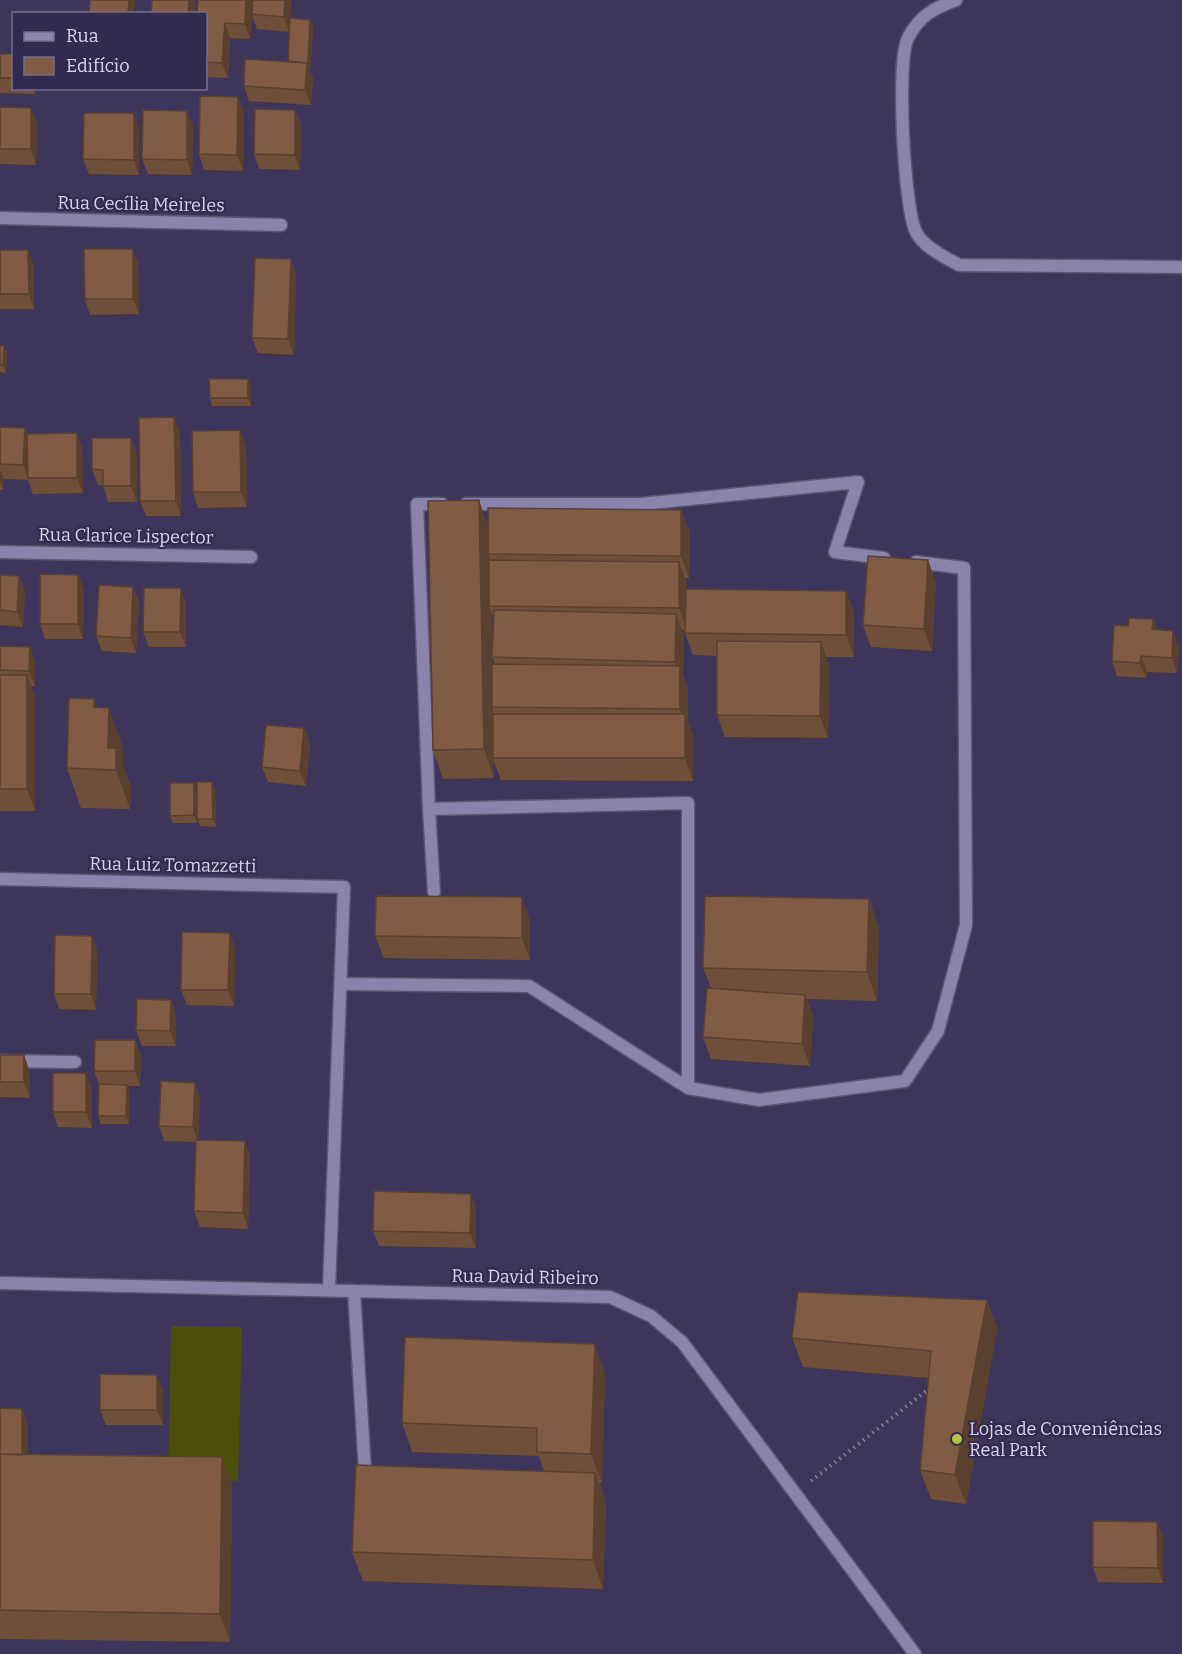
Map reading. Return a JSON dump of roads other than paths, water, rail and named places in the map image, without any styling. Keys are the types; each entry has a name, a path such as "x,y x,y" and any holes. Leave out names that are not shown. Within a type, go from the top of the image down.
{"street":[{"path":"956,0 938,7 919,19 906,40 901,64 908,202 916,233 936,252 959,265 1182,267"},
{"name":"Rua Cecília Meireles","path":"0,218 281,225"},
{"path":"329,1290 340,984 529,986 688,1088 759,1100 905,1081 938,1031 966,925 964,568 835,552 858,482 641,504 417,504 434,892"},
{"name":"Rua Clarice Lispector","path":"0,552 251,557"},
{"path":"429,809 688,802 688,1088"},
{"name":"Rua Luiz Tomazzetti","path":"0,879 345,887 340,984"},
{"path":"0,1061 75,1062"},
{"name":"Rua David Ribeiro","path":"0,1283 610,1297 651,1316 682,1342 915,1654"},
{"path":"354,1291 365,1471"}],"place":[{"name":"Lojas de Conveniências Real Park","path":"957,1439"}]}
